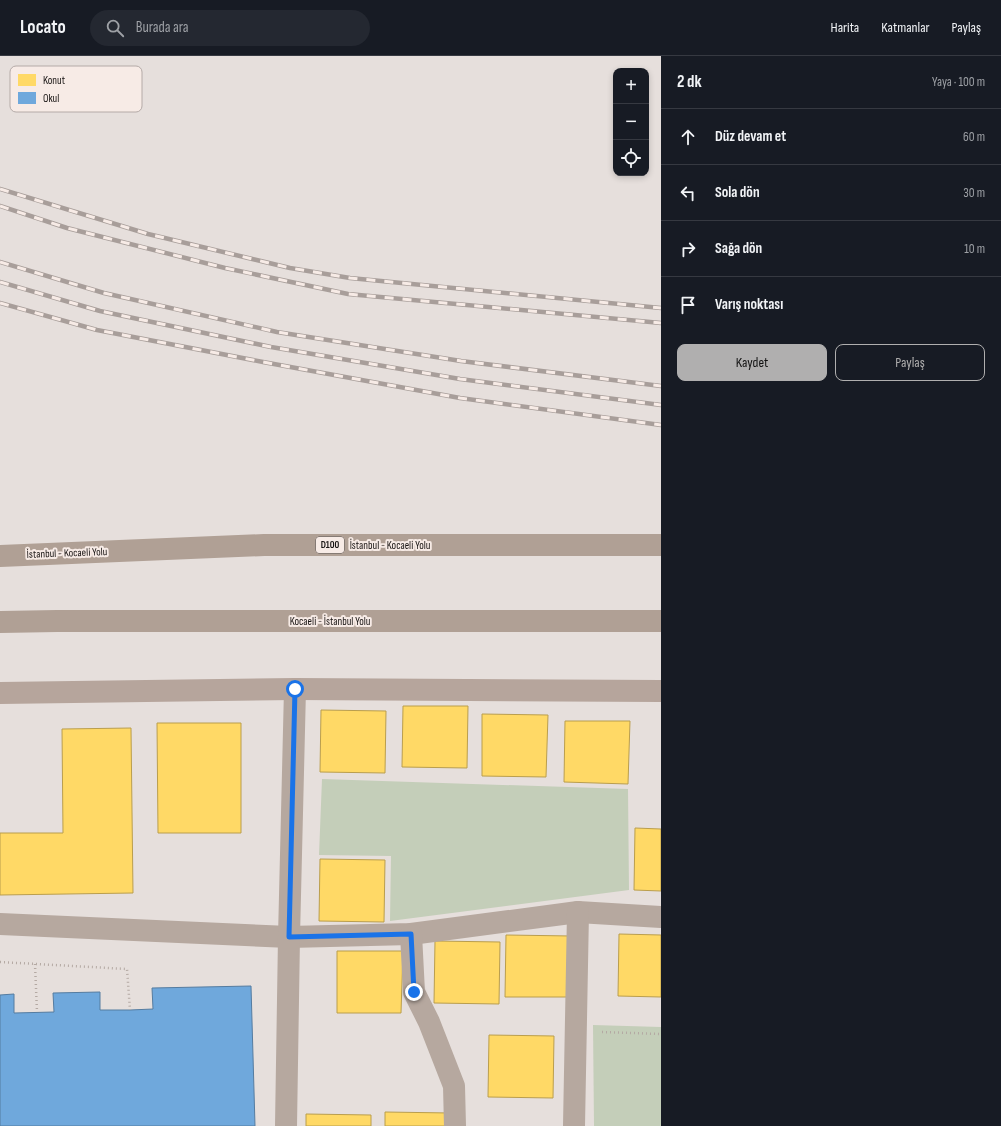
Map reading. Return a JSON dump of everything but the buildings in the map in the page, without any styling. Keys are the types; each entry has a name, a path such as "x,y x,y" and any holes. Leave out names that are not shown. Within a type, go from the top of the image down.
{"highway":[{"name":"İstanbul - Kocaeli Yolu","path":"0,556 264,545 661,545"},
{"name":"Kocaeli - İstanbul Yolu","path":"0,622 661,621"}],"main road":[{"path":"0,693 295,689 661,691"}],"street":[{"path":"286,1126 295,689"},
{"path":"0,924 289,937 411,934 578,912 661,917"},
{"path":"574,1126 578,912"},
{"path":"411,934 414,992 429,1022 454,1086 455,1126"}],"path":[{"path":"0,962 127,969 130,1010"},
{"path":"35,964 37,1012"},
{"path":"576,1031 661,1034"}],"green space":[{"path":"322,779 628,789 629,890 390,921 391,856 319,855"},
{"path":"593,1025 661,1027 661,1126 594,1126"}],"railway":[{"path":"0,189 148,234 290,268 350,278 661,308"},
{"path":"0,206 67,228 225,268 348,294 661,323"},
{"path":"0,262 104,293 277,332 461,361 661,386"},
{"path":"0,282 100,311 271,347 460,379 661,405"},
{"path":"0,303 97,330 263,362 460,398 661,425"}],"route":[{"path":"295,689 289,937 411,934 414,992"}]}
